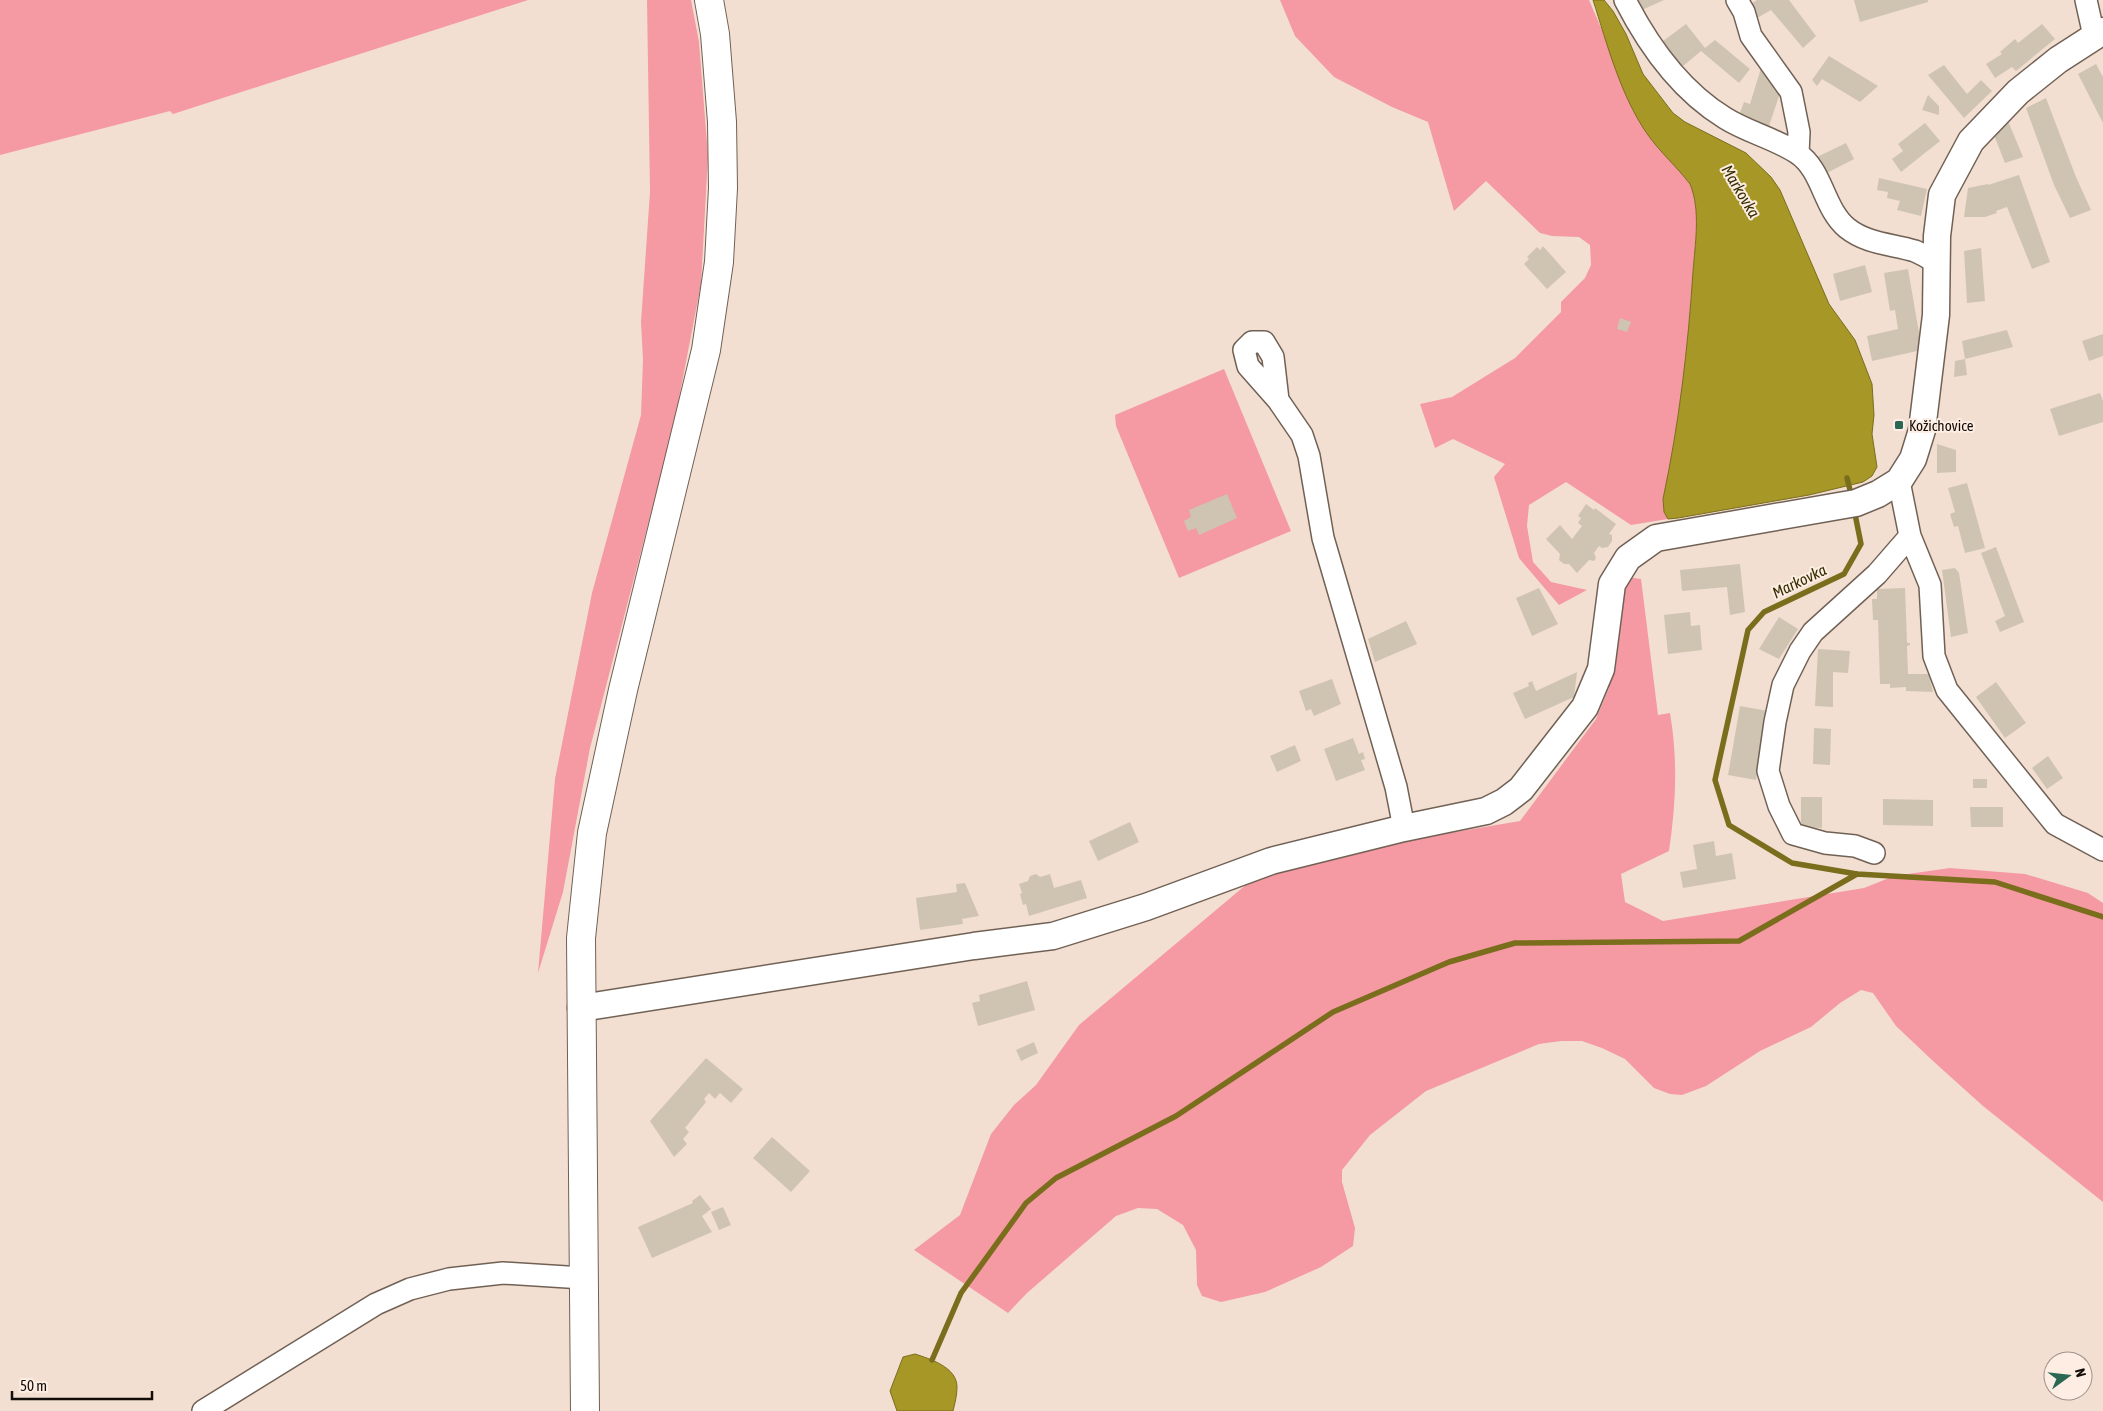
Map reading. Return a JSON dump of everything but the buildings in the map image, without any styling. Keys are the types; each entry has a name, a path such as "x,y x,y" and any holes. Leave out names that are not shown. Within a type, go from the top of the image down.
{"main road":[{"path":"585,1411 582,938 592,833 623,690 706,350 720,262 723,188 722,122 715,34 709,0"}],"street":[{"path":"1625,0 1660,57 1690,92 1725,118 1798,154 1815,173 1829,203 1847,227 1869,240 1916,252 1936,262"},
{"path":"1737,0 1744,12 1751,36 1791,92 1799,132 1798,154"},
{"path":"581,1008 974,946 1053,936 1146,907 1271,861 1404,828 1486,811 1504,802 1521,789 1585,708 1601,669 1612,584 1628,558 1656,538 1856,502 1878,494 1898,481 1913,459 1922,430 1936,315 1936,262 1942,195 1971,141 2018,92 2058,60 2099,34 2086,0"},
{"path":"1278,400 1302,436 1309,456 1323,538 1396,786 1404,828"},
{"path":"1898,481 1910,536 1930,585 1934,656 1947,690 2055,824 2103,850"},
{"path":"1874,852 1855,846 1825,843 1793,834 1779,806 1768,771 1775,722 1783,685 1800,651 1814,632 1877,574 1910,536"},
{"path":"202,1411 376,1304 410,1289 449,1279 503,1273 583,1278"}],"shaded area":[{"path":"0,0 528,0 173,114 170,111 0,155"},
{"path":"647,0 691,0 699,42 708,156 701,284 674,424 590,748 563,892 538,973 555,779 592,593 641,415 643,360 641,322 650,192"},
{"path":"1280,0 1589,0 1633,111 1690,184 1695,205 1696,239 1682,386 1674,443 1663,499 1664,512 1668,519 1631,525 1566,482 1529,505 1527,526 1533,562 1551,582 1587,590 1559,605 1519,558 1494,477 1505,464 1453,439 1435,448 1420,404 1452,397 1515,358 1561,312 1561,302 1585,278 1591,265 1590,245 1579,237 1552,236 1540,233 1486,181 1454,211 1428,122 1392,107 1334,77 1295,36"},
{"path":"1224,369 1291,531 1179,578 1116,426 1115,415"},
{"path":"1620,576 1641,579 1658,715 1670,713 1675,765 1675,799 1669,851 1621,874 1625,902 1663,921 1864,888 1894,876 1950,868 2025,874 2088,893 2103,903 2103,1202 1983,1106 1896,1026 1873,993 1861,990 1840,1003 1811,1027 1760,1051 1706,1086 1682,1095 1670,1094 1654,1088 1625,1059 1582,1041 1539,1044 1426,1091 1370,1135 1342,1170 1342,1182 1355,1228 1353,1246 1321,1267 1265,1292 1221,1302 1202,1296 1197,1285 1196,1250 1183,1225 1157,1209 1138,1208 1116,1216 1027,1293 1008,1313 914,1250 960,1215 991,1134 1014,1105 1036,1085 1079,1025 1272,863 1520,821 1596,719 1609,688"}],"water":[{"path":"1593,0 1604,0 1613,11 1626,34 1643,74 1673,113 1685,122 1746,153 1771,177 1780,190 1829,304 1855,340 1872,384 1874,415 1872,434 1877,467 1872,476 1863,482 1809,495 1678,518 1668,519 1664,512 1663,499 1678,414 1688,329 1696,239 1695,205 1690,184 1648,135 1630,104 1609,52"},
{"path":"915,1354 942,1365 953,1374 957,1387 953,1411 897,1411 890,1391 903,1357"}],"waterway":[{"name":"Markovka","path":"1847,478 1852,498"},
{"name":"Markovka","path":"1854,509 1861,544 1844,574 1764,612 1748,630 1715,780 1729,825 1792,863 1857,874 1995,882 2103,917"},
{"path":"932,1360 961,1293 1026,1203 1056,1178 1176,1116 1333,1012 1449,962 1515,943 1739,941 1857,874"}],"place":[{"name":"Kožichovice","path":"1899,425"}]}
